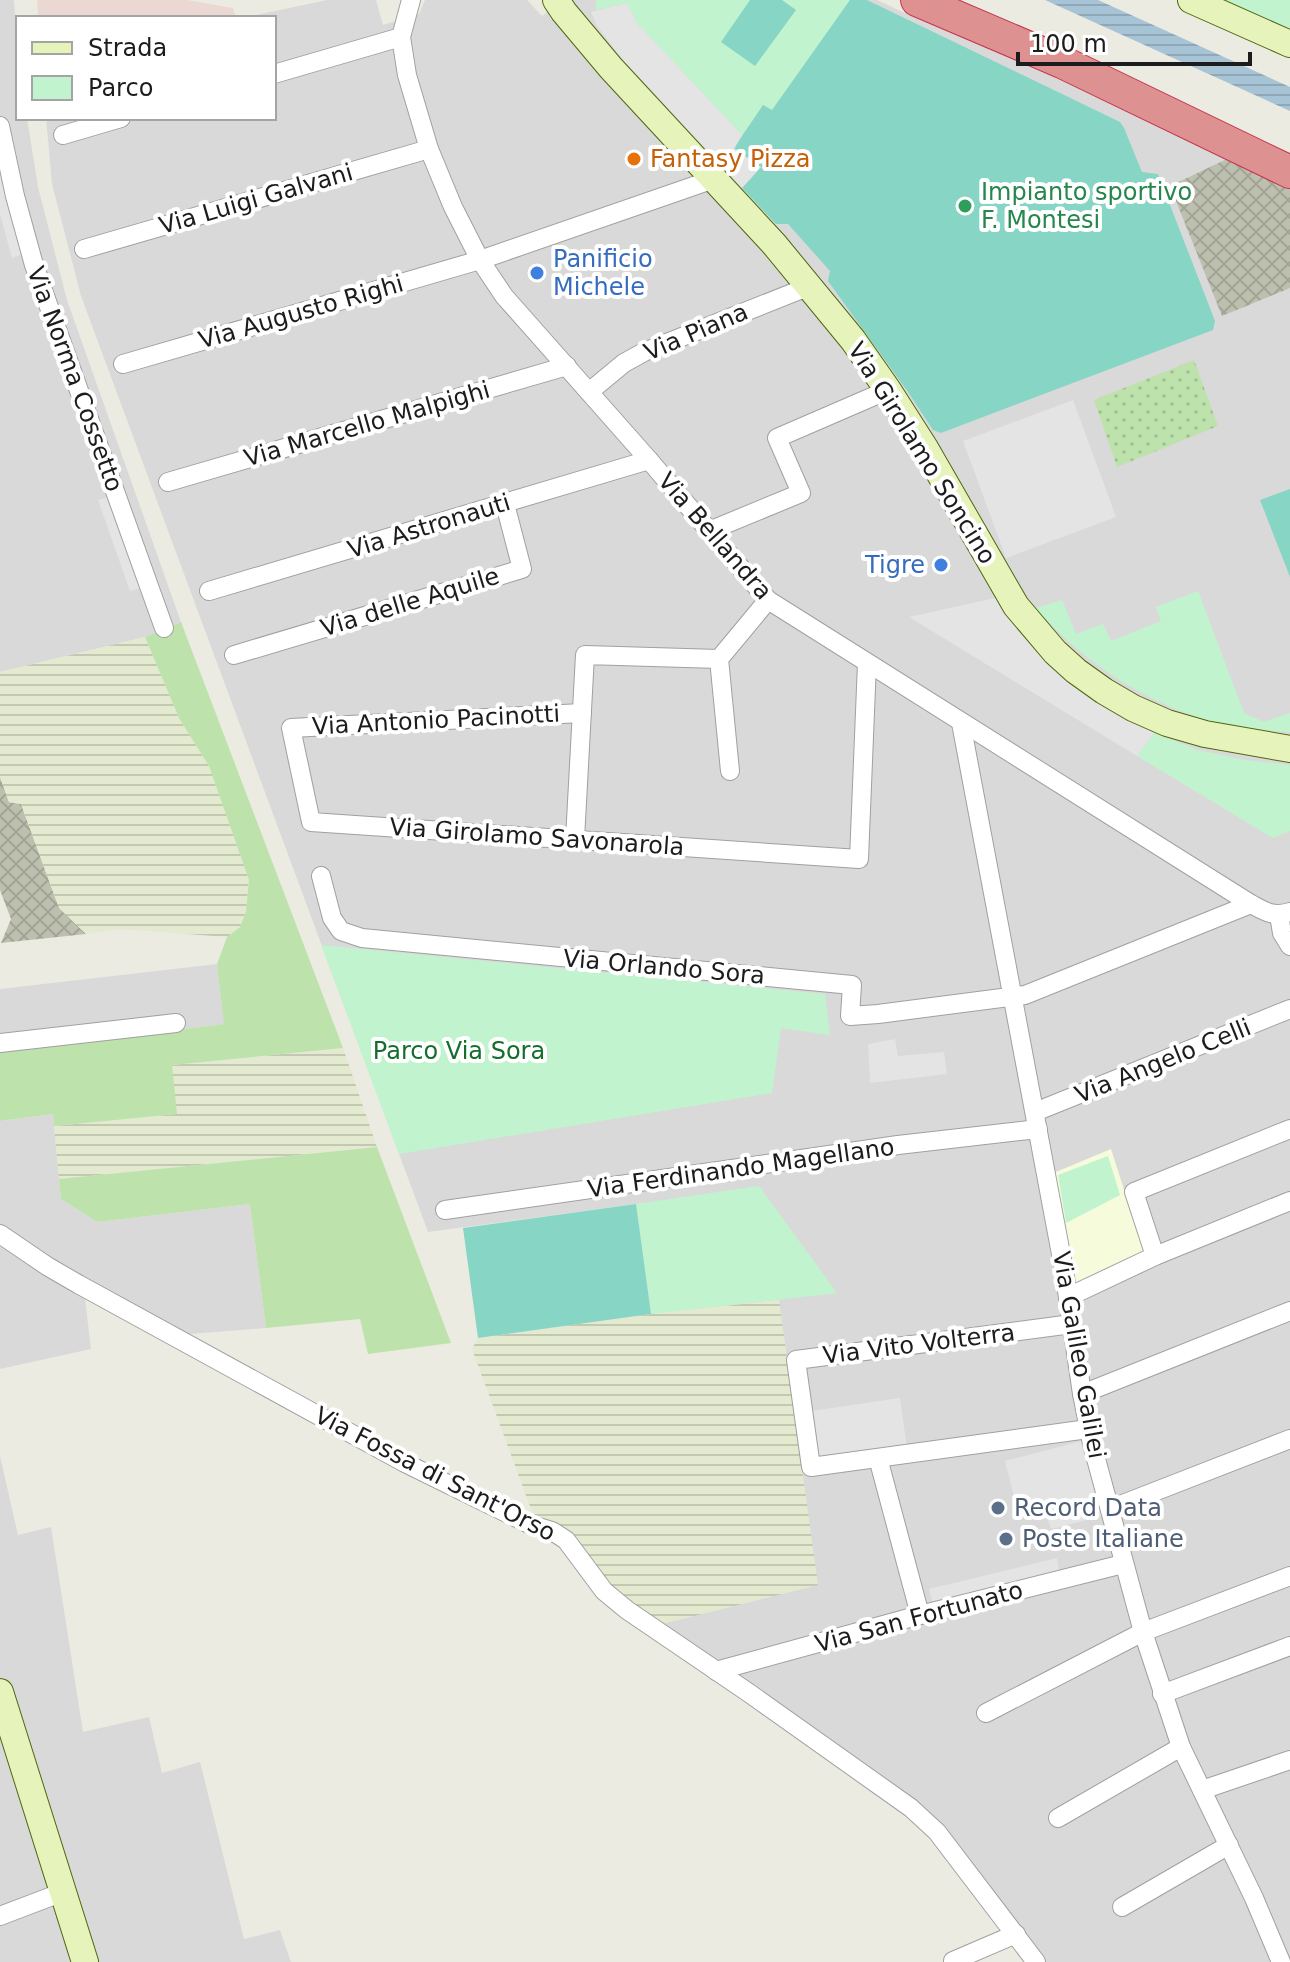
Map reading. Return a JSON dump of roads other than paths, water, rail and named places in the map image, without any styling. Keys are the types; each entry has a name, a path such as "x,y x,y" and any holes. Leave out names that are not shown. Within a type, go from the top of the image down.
{"highway":[{"path":"917,0 1062,62 1290,172"},
{"path":"964,0 1290,151"}],"main road":[{"name":"Via Girolamo Soncino","path":"556,0 601,57 774,244 853,340 925,448 1016,606 1055,652 1104,691 1167,723 1205,734 1290,749"},
{"path":"578,0 579,29"},
{"path":"1191,0 1290,44"},
{"path":"0,1692 85,1962"}],"street":[{"name":"Via Bellandra","path":"406,5 401,37 407,75 429,149 453,207 480,260 504,296 768,600 1251,904 1265,912 1285,914 1282,933 1290,946"},
{"path":"276,73 401,37"},
{"path":"63,135 114,120"},
{"name":"Via Norma Cossetto","path":"0,126 34,265 164,628"},
{"name":"Via Luigi Galvani","path":"84,249 429,149"},
{"name":"Via Augusto Righi","path":"123,364 480,260 714,179"},
{"name":"Via Piana","path":"589,392 624,363 644,352 810,286"},
{"name":"Via Marcello Malpighi","path":"168,482 567,366"},
{"path":"709,531 801,493 777,438 888,390"},
{"name":"Via Astronauti","path":"209,591 649,460"},
{"name":"Via delle Aquile","path":"234,655 522,569 505,504"},
{"path":"730,771 719,659 768,600"},
{"path":"575,839 585,655 719,659"},
{"name":"Via Girolamo Savonarola","path":"291,728 311,822 859,859 867,663"},
{"name":"Via Antonio Pacinotti","path":"291,728 582,713"},
{"name":"Via Galileo Galilei","path":"961,723 1037,1120 1088,1429 1123,1564 1181,1747 1281,1962"},
{"name":"Via Orlando Sora","path":"321,876 332,918 341,931 362,938 852,985 850,1016 1013,996"},
{"path":"1013,996 1025,995 1251,904"},
{"name":"Via Angelo Celli","path":"1037,1120 1290,1009"},
{"path":"0,1043 176,1023"},
{"name":"Via Ferdinando Magellano","path":"445,1210 898,1145 1037,1120"},
{"path":"1155,1256 1134,1192 1290,1129"},
{"path":"1068,1297 1155,1256 1290,1201"},
{"name":"Via Fossa di Sant'Orso","path":"0,1234 78,1284 405,1463 566,1540 604,1591 627,1610 911,1808 937,1832 1036,1962"},
{"path":"1082,1394 1290,1311"},
{"name":"Via Vito Volterra","path":"878,1458 811,1467 796,1360 1072,1324"},
{"path":"920,1615 878,1458 1088,1429"},
{"path":"1110,1509 1290,1439"},
{"name":"Via San Fortunato","path":"716,1671 1123,1564"},
{"path":"986,1713 1143,1632 1290,1576"},
{"path":"1162,1694 1290,1646"},
{"path":"1058,1818 1181,1747"},
{"path":"1202,1790 1290,1760"},
{"path":"1122,1907 1229,1845"},
{"path":"0,1916 63,1892"},
{"path":"953,1962 1016,1934"}],"place":[{"name":"Fantasy Pizza","path":"634,159"},
{"name":"Impianto sportivo F. Montesi","path":"965,206"},
{"name":"Panificio Michele","path":"537,273"},
{"name":"Tigre","path":"941,565"},
{"name":"Record Data","path":"998,1508"},
{"name":"Poste Italiane","path":"1006,1539"}],"park label":[{"name":"Parco Via Sora","path":"459,1051"}]}
